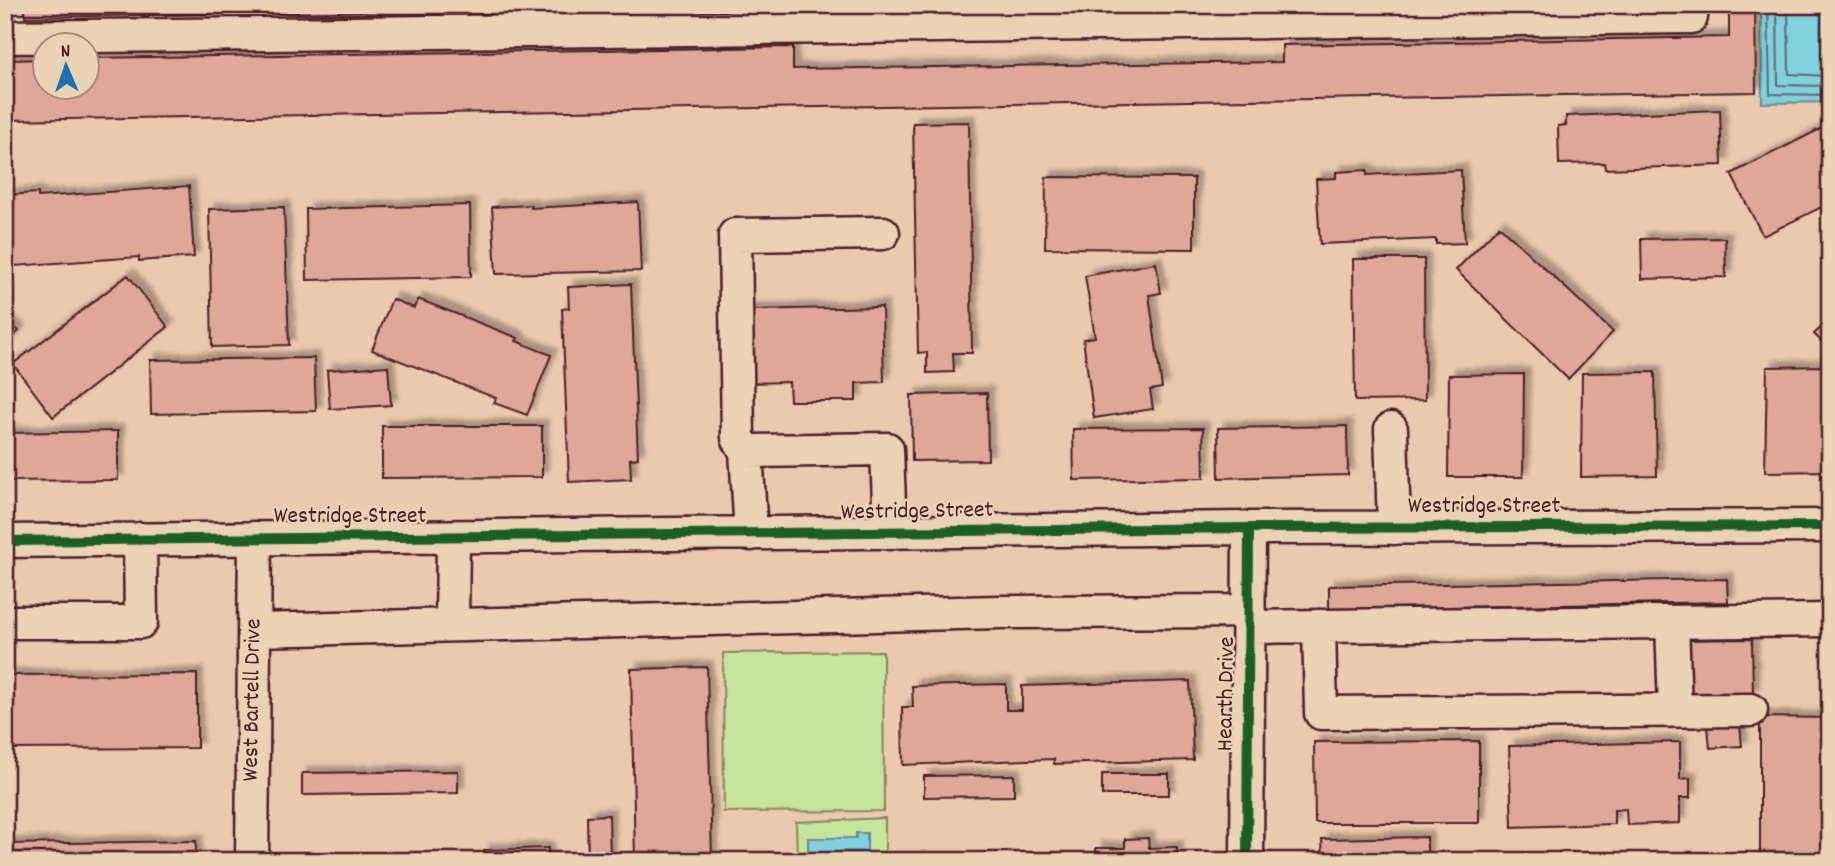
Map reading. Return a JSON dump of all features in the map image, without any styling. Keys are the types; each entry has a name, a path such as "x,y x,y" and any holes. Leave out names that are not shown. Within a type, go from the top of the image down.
{"street":[{"path":"5,37 823,16 1691,17 1691,5"},
{"path":"751,534 746,451 737,438 735,235 883,233"},
{"path":"1391,429 1394,528"},
{"path":"746,451 887,449 890,533"},
{"name":"Westridge Street","path":"5,541 1249,528 1830,526"},
{"name":"Hearth Drive","path":"1247,861 1249,528"},
{"path":"452,625 453,537"},
{"name":"West Bartell Drive","path":"252,861 256,538"},
{"path":"5,622 141,622 141,539"},
{"path":"254,630 999,612 1249,619 1319,626 1830,620"},
{"path":"1672,622 1675,710"},
{"path":"1319,626 1321,713 1751,709"}],"green space":[{"path":"883,651 884,811 724,812 723,653"},
{"path":"885,818 885,861 797,861 796,822"}],"water":[{"path":"1761,5 1830,5 1830,102 1762,103"},
{"path":"856,833 867,833 867,856 850,856 849,861 808,861 808,838 856,838"}],"building":[{"path":"25,5 775,5 25,17"},
{"path":"1729,5 1755,5 1756,92 5,120 5,60 32,59 32,102 102,102 102,58 793,47 793,69 1282,62 1282,45 1729,37"},
{"path":"1720,110 1722,165 1605,169 1604,163 1559,164 1558,126 1566,125 1566,116"},
{"path":"969,122 972,353 953,353 954,372 927,373 927,352 918,353 913,123"},
{"path":"1830,124 1830,203 1763,236 1731,174"},
{"path":"1367,170 1367,175 1461,170 1465,243 1436,244 1436,239 1320,244 1316,179 1336,178 1336,172"},
{"path":"1046,177 1194,178 1194,249 1045,248"},
{"path":"189,186 194,257 139,261 139,257 14,266 14,256 5,257 5,195 38,193 38,197"},
{"path":"638,202 641,271 496,274 492,207 531,205 531,208"},
{"path":"470,205 471,277 307,280 306,209"},
{"path":"284,207 289,345 212,347 209,209"},
{"path":"1499,226 1613,332 1568,379 1456,270"},
{"path":"1725,238 1726,277 1642,279 1641,239"},
{"path":"1353,259 1424,259 1425,400 1355,401"},
{"path":"1156,263 1161,293 1149,295 1162,388 1150,390 1153,409 1094,418 1083,339 1095,337 1085,276"},
{"path":"128,275 168,327 53,417 13,364"},
{"path":"631,284 638,458 630,459 631,479 569,482 562,309 569,308 568,287"},
{"path":"392,299 414,308 418,299 518,338 516,341 551,355 527,415 494,403 496,398 372,350"},
{"path":"882,307 884,382 856,383 856,401 790,401 789,382 747,383 746,310"},
{"path":"1830,319 1830,350 1814,334"},
{"path":"5,320 19,331 5,347"},
{"path":"314,358 316,411 151,414 150,360"},
{"path":"388,366 391,405 330,409 327,370"},
{"path":"1830,366 1830,471 1765,472 1767,367"},
{"path":"1655,372 1657,476 1581,477 1582,373"},
{"path":"1524,374 1523,477 1448,477 1449,375"},
{"path":"987,393 988,460 912,461 911,395"},
{"path":"382,426 542,426 542,477 382,478"},
{"path":"1347,426 1348,475 1219,478 1218,428"},
{"path":"1203,428 1204,478 1074,480 1073,429"},
{"path":"118,431 118,480 5,481 5,433"},
{"path":"1727,579 1728,602 1329,609 1329,586"},
{"path":"1752,639 1753,694 1683,695 1682,640"},
{"path":"707,667 712,861 635,861 631,669"},
{"path":"197,674 197,748 5,749 5,675"},
{"path":"1190,681 1193,760 1054,764 1054,759 903,765 902,707 913,707 912,686 1006,684 1006,710 1022,710 1022,686"},
{"path":"1760,717 1830,718 1830,861 1760,861"},
{"path":"1740,725 1742,746 1710,748 1708,728"},
{"path":"1479,741 1479,823 1315,823 1314,742"},
{"path":"1680,742 1680,779 1690,778 1690,798 1680,798 1680,823 1627,825 1626,809 1614,810 1614,824 1512,827 1509,746"},
{"path":"458,771 458,793 302,795 302,773"},
{"path":"1102,774 1169,774 1169,795 1102,795"},
{"path":"1014,775 1014,796 924,797 924,776"},
{"path":"609,815 610,861 588,861 587,816"},
{"path":"1427,837 1427,859 1323,861 1322,839"},
{"path":"1148,838 1149,848 1177,847 1177,861 1097,861 1096,848 1125,848 1125,839"},
{"path":"196,841 196,861 5,861 5,844"},
{"path":"548,848 548,861 484,861 484,850"}],"cycle path":[{"path":"5,541 1249,528 1830,526"},
{"path":"1247,861 1249,528"}]}
